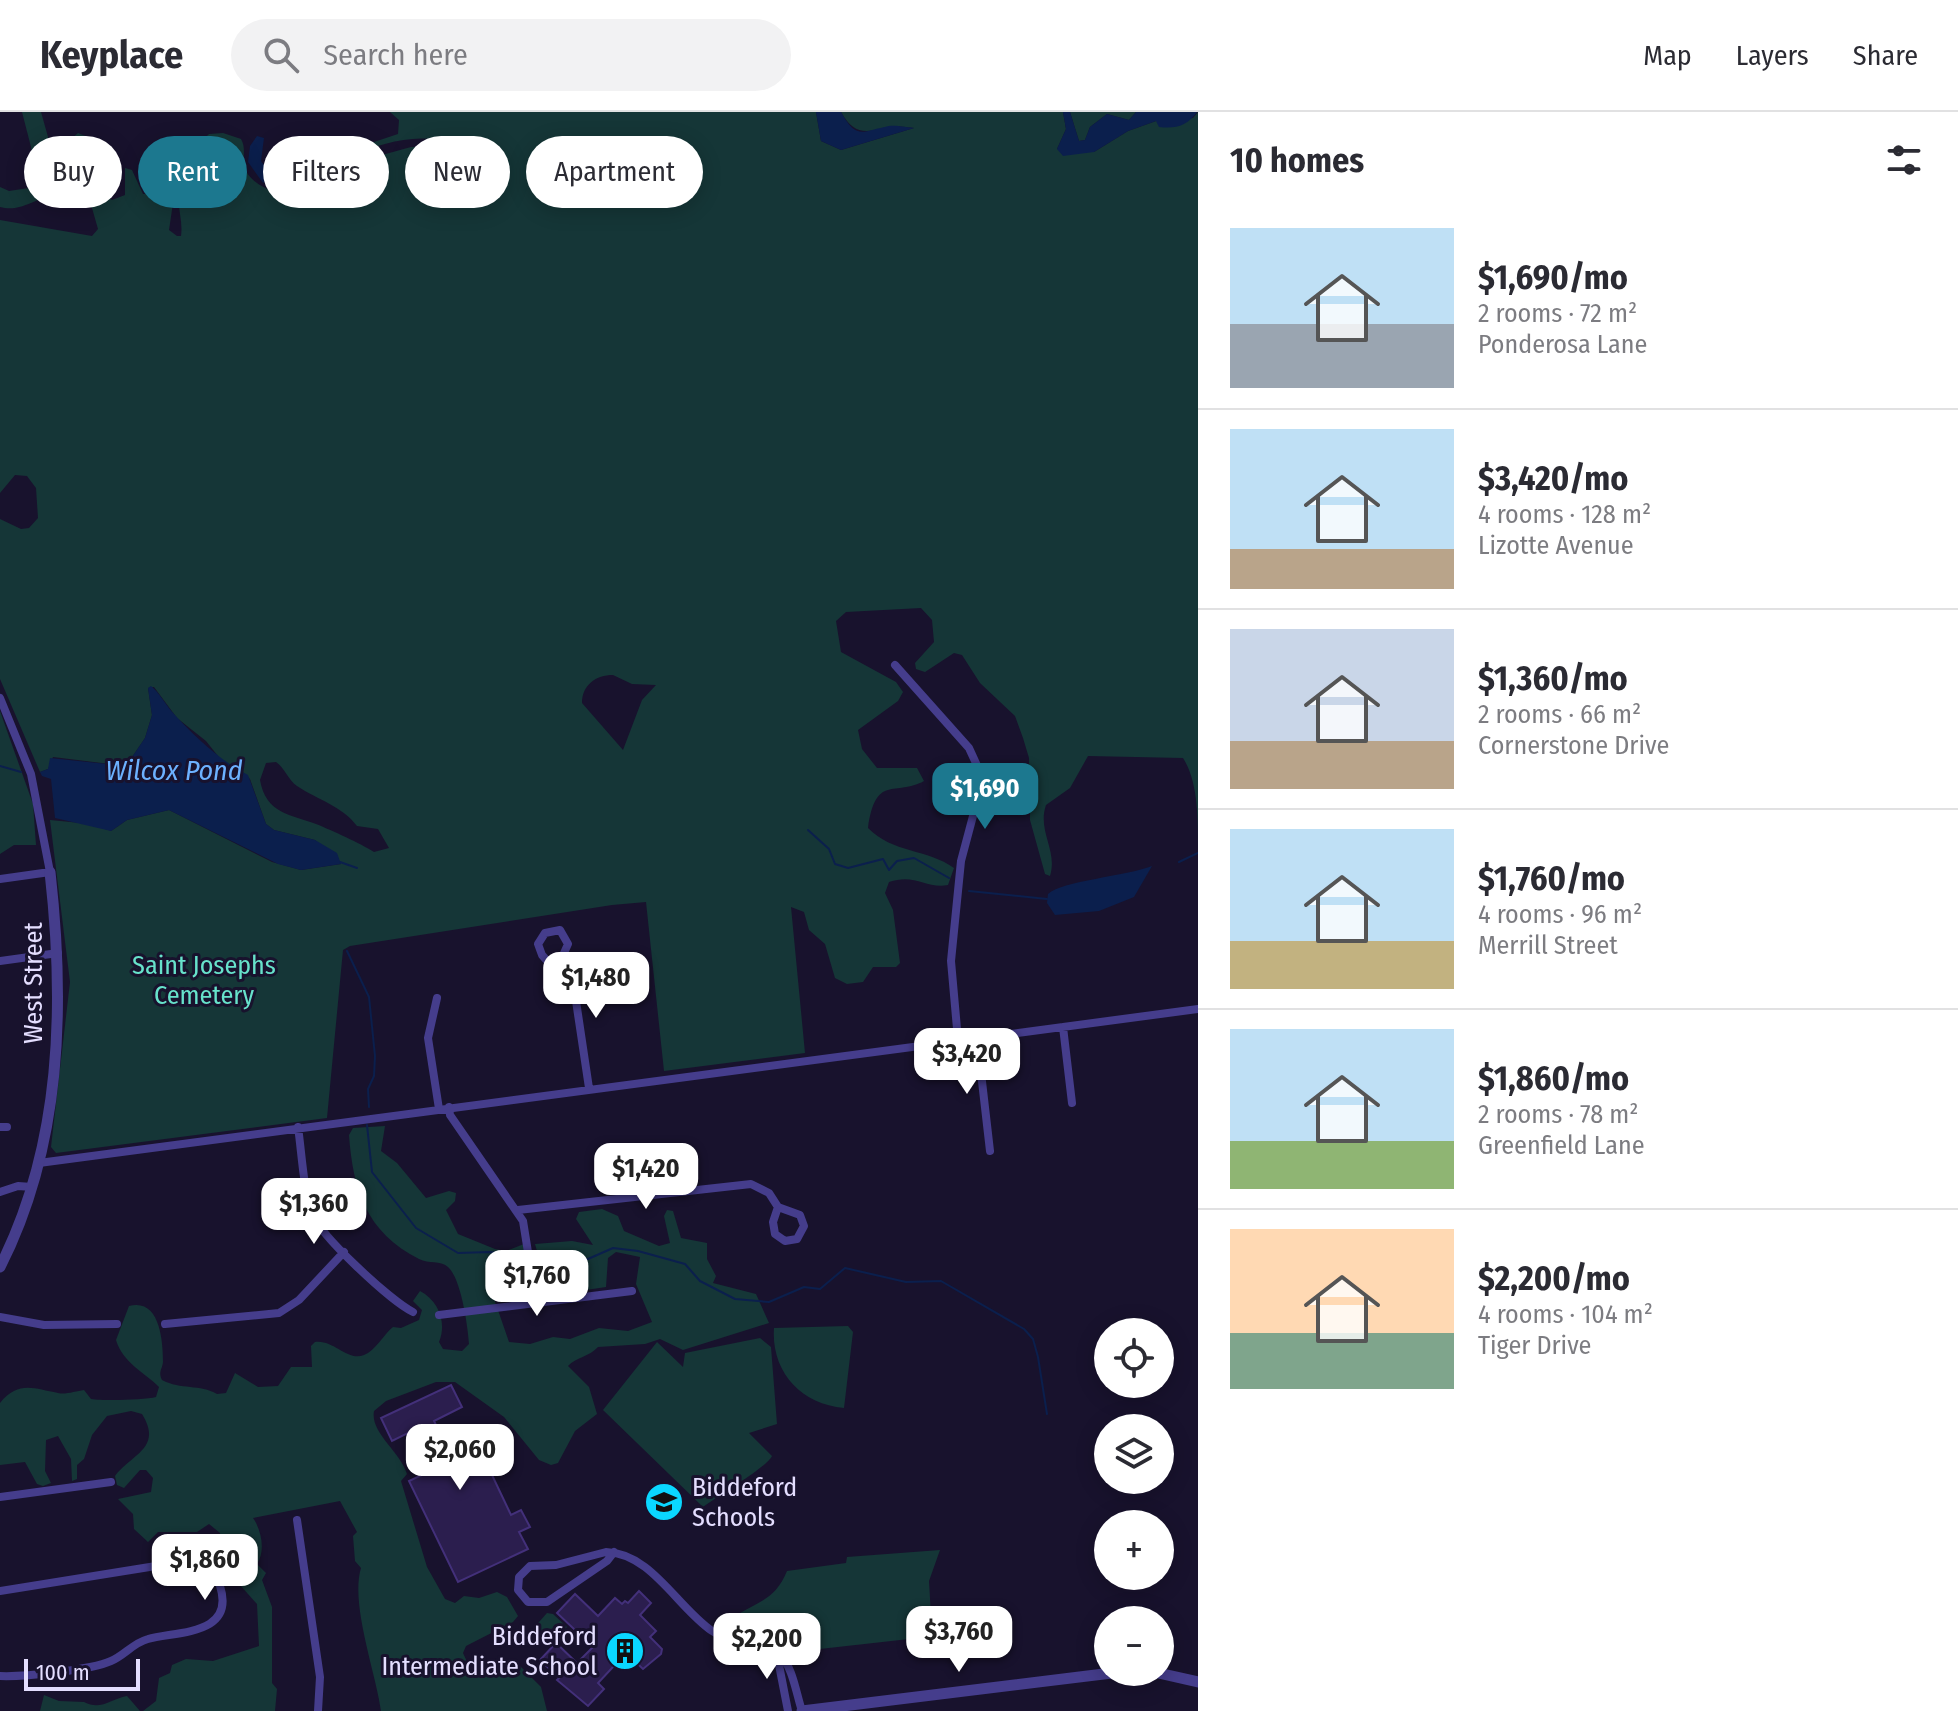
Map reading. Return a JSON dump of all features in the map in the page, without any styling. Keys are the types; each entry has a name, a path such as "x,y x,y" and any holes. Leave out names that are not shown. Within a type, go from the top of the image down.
{"street":[{"path":"895,665 965,742 980,772 980,787 960,870 951,961 958,1040"},
{"name":"West Street","path":"0,698 29,767 50,872 59,952 58,1027 39,1163 0,1267"},
{"path":"0,879 50,872"},
{"path":"556,971 568,940 560,930 540,936 538,944 540,953 576,1001 589,1088"},
{"path":"0,961 59,952"},
{"path":"437,998 428,1038 444,1108 518,1210 528,1241 536,1302"},
{"path":"39,1163 1198,1009"},
{"path":"1063,1027 1072,1103"},
{"path":"977,1038 990,1151"},
{"path":"298,1127 313,1216 344,1252 396,1302 413,1312"},
{"path":"518,1210 741,1184 762,1188 778,1207 797,1212 802,1218 804,1230 797,1239 785,1241 775,1234 773,1222 778,1207"},
{"path":"0,1192 18,1186 32,1187"},
{"path":"165,1324 279,1313 299,1300 344,1252"},
{"path":"439,1315 632,1291"},
{"path":"0,1317 44,1325 117,1324"},
{"path":"0,1497 111,1482"},
{"path":"297,1520 320,1677 318,1711"},
{"path":"614,1552 607,1561 542,1603 528,1602 518,1590 519,1577 530,1566 556,1565 614,1552 639,1564 712,1631 759,1642 783,1657 802,1711 1094,1675"},
{"path":"0,1591 187,1561 208,1569 221,1594 216,1616 197,1631 147,1639 99,1665 0,1676"},
{"path":"759,1642 779,1665 788,1711"},
{"path":"1174,1677 1198,1682"}],"green space":[{"path":"22,112 41,112 48,136 28,136"},
{"name":"Saint Josephs Cemetery","path":"390,112 816,112 821,141 841,150 914,128 895,126 861,130 851,125 841,112 1063,112 1066,129 1057,149 1094,152 1128,131 1156,121 1193,118 1198,112 1198,846 1194,789 1183,758 1088,756 1070,788 1046,805 1044,823 1052,867 1050,876 1045,874 1030,820 1029,758 1015,716 980,683 962,655 954,653 925,672 916,669 915,663 934,642 932,620 921,608 846,612 836,621 841,652 896,682 903,692 898,701 858,730 862,749 877,768 917,768 924,781 882,793 876,800 868,828 888,842 933,857 954,868 948,885 906,879 889,882 885,893 893,910 900,963 896,967 873,967 863,982 847,984 835,978 825,944 809,930 804,912 791,907 805,1053 664,1071 646,902 612,905 350,946 343,950 327,1118 56,1153 51,1147 70,982 50,820 91,824 111,831 127,820 169,810 272,862 301,870 341,864 315,840 274,830 266,824 250,779 238,768 222,761 206,741 177,718 154,687 148,688 152,715 145,738 126,766 53,757 48,769 40,772 0,679 0,519 21,529 29,528 38,518 36,488 27,476 15,475 0,493 0,220 92,236 98,229 92,208 122,208 125,168 132,170 138,183 138,208 172,208 169,230 177,236 181,236 179,208 247,208 247,172 263,187 263,208 389,208 389,153 405,149 405,208 510,208 510,136 405,136 405,140 389,143 389,137 398,134 399,120","holes":["613,675 632,684 656,685 642,700 623,750 582,703 587,686 601,677","276,762 297,786 337,808 357,826 378,829 389,848 374,852 316,824 280,811 268,800 260,780 266,763"]},
{"path":"1070,112 1136,112 1129,120 1107,114 1090,127 1085,140 1079,141"},
{"path":"209,134 232,136 207,136"},
{"path":"0,187 9,191 24,189 24,205 0,207"},
{"path":"0,711 33,804 36,845 14,845 0,854"},
{"path":"385,1126 381,1151 397,1163 426,1198 449,1191 456,1193 455,1201 446,1210 458,1234 506,1251 524,1244 528,1270 521,1278 503,1269 491,1276 490,1287 509,1342 530,1344 553,1337 570,1339 599,1328 628,1331 652,1322 636,1284 640,1257 616,1252 608,1258 606,1287 579,1291 572,1268 563,1260 540,1262 535,1244 572,1241 593,1245 576,1219 579,1212 602,1209 618,1216 624,1231 659,1246 670,1243 664,1216 667,1210 673,1211 681,1238 707,1243 707,1259 716,1276 713,1283 756,1294 769,1323 683,1350 660,1339 645,1344 598,1347 575,1361 568,1366 589,1387 597,1414 575,1431 558,1463 551,1465 539,1460 504,1417 455,1382 436,1382 386,1401 374,1411 376,1427 407,1474 401,1481 427,1567 445,1599 455,1603 464,1596 479,1598 497,1592 507,1597 518,1616 513,1622 466,1646 463,1653 473,1675 518,1664 541,1687 547,1711 381,1711 361,1619 358,1583 361,1568 355,1561 353,1536 357,1532 340,1501 253,1518 261,1540 257,1564 266,1573 262,1580 272,1607 272,1683 277,1689 275,1711 143,1711 156,1701 159,1678 170,1673 172,1665 186,1659 213,1661 259,1646 257,1604 240,1585 249,1572 239,1556 220,1556 213,1561 205,1557 221,1543 220,1533 209,1524 197,1532 158,1532 148,1542 134,1529 133,1514 118,1499 151,1492 153,1478 146,1470 140,1470 124,1488 117,1485 115,1476 147,1443 148,1426 142,1414 131,1411 107,1416 92,1435 84,1459 77,1465 77,1479 72,1481 71,1459 58,1436 46,1440 45,1471 51,1483 43,1486 37,1484 25,1462 0,1465 0,1403 14,1391 27,1388 61,1393 84,1390 91,1399 97,1400 156,1397 159,1387 128,1361 116,1340 129,1306 147,1308 157,1322 163,1352 162,1380 217,1394 226,1393 235,1373 258,1387 278,1386 291,1367 312,1367 311,1346 315,1342 328,1344 352,1356 364,1355 393,1327 401,1328 419,1320 422,1310 413,1301 420,1291 427,1295 440,1313 442,1327 439,1342 443,1349 462,1351 469,1344 463,1303 453,1273 445,1265 419,1259 386,1236 366,1208 359,1191 349,1135 353,1128"},
{"path":"848,1326 853,1332 844,1408 814,1400 791,1383 777,1358 774,1328"},
{"path":"760,1338 771,1347 777,1424 749,1433 772,1456 752,1474 703,1507 603,1410 657,1342 683,1367 685,1353"},
{"path":"940,1550 929,1581 932,1633 927,1637 793,1652 775,1635 726,1623 769,1596 787,1571 846,1563 847,1557"},
{"path":"547,1613 553,1614 567,1627 548,1646 531,1631"},
{"path":"44,1695 59,1701 96,1705 127,1696 140,1711 40,1711"}],"water":[{"path":"816,112 841,112 851,127 861,132 889,126 914,128 841,150 821,141"},
{"path":"1063,112 1070,112 1079,141 1085,140 1090,127 1107,114 1129,120 1136,112 1197,112 1181,126 1159,127 1156,121 1128,131 1094,152 1063,156 1057,149 1066,129"},
{"path":"257,136 263,138 263,183 248,162 250,146"},
{"name":"Wilcox Pond","path":"151,686 200,740 248,775 266,824 274,830 315,840 337,853 341,864 301,870 278,864 169,810 127,820 111,831 55,818 51,779 40,772 48,769 50,758 126,766 145,738 152,715 148,688"},
{"path":"1152,866 1134,897 1099,911 1055,915 1047,903 1048,894 1055,889"}],"building":[{"path":"451,1385 462,1407 434,1421 448,1449 480,1433 489,1451 482,1454 511,1515 521,1510 530,1527 519,1532 528,1549 458,1582 409,1481 439,1467 420,1427 392,1441 381,1418"},
{"name":"Biddeford Intermediate School","path":"639,1591 651,1603 640,1615 656,1631 650,1637 662,1649 661,1654 643,1669 626,1653 598,1683 604,1689 588,1706 557,1680 559,1678 540,1660 556,1643 577,1663 593,1647 557,1613 575,1594 598,1616 615,1598 622,1604 625,1601 628,1603"}],"waterway":[{"path":"0,766 21,772"},
{"path":"808,830 829,849 835,864 848,868 883,859 889,870 897,861 914,858 949,878"},
{"path":"1179,862 1198,853"},
{"path":"340,862 357,868"},
{"path":"969,891 1047,899"},
{"path":"347,951 369,997 375,1056 374,1076 368,1089 369,1107"},
{"path":"367,1125 372,1172 416,1228 458,1253 490,1252 525,1257"},
{"path":"537,1258 588,1259 613,1248 638,1251 685,1264 700,1281 735,1299 769,1302 804,1287 820,1289 845,1268 906,1282 941,1281 1024,1329 1033,1339 1047,1414"}],"place":[{"name":"Biddeford Schools","path":"664,1502"},
{"name":"Biddeford Intermediate School","path":"625,1651"}]}
